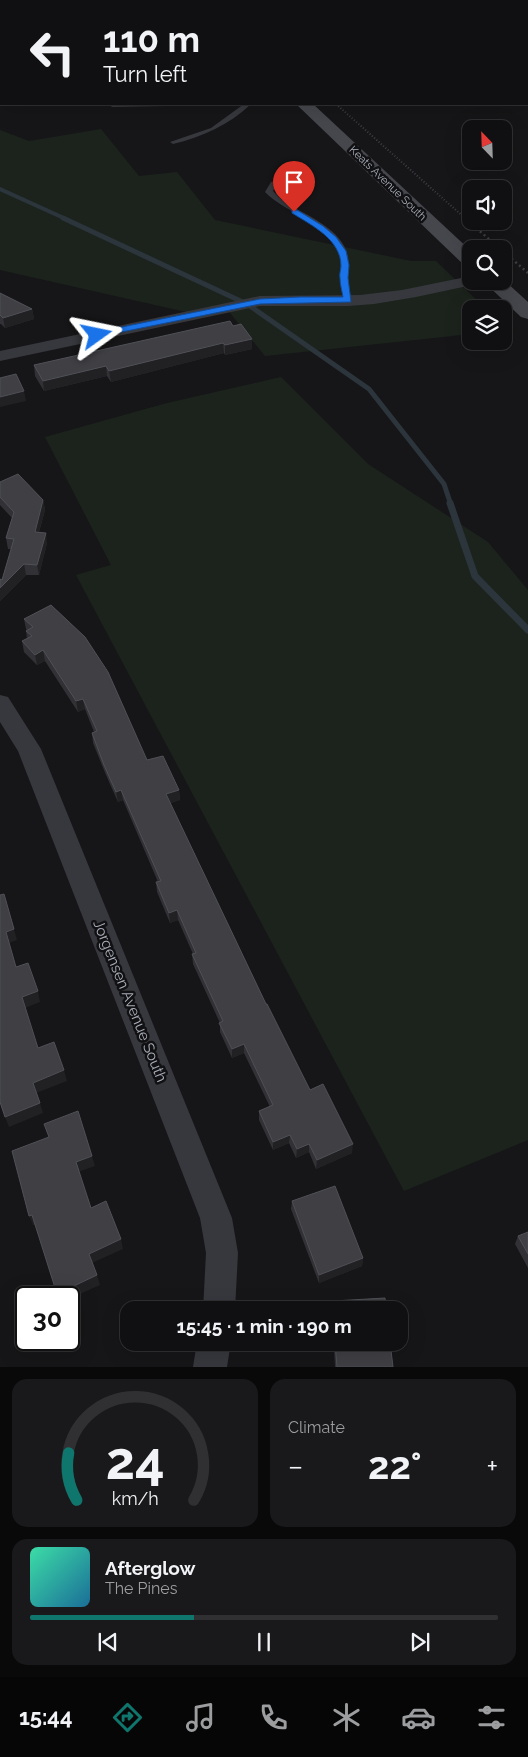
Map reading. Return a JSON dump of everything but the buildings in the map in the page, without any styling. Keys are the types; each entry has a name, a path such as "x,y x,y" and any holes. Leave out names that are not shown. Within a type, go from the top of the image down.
{"main road":[{"name":"Keats Avenue South","path":"305,105 462,253"},
{"path":"503,290 528,313"}],"street":[{"path":"0,356 260,301 291,299 348,300 422,292 462,283"},
{"name":"Jorgensen Avenue South","path":"0,703 29,748 216,1218 222,1253 219,1301"},
{"path":"210,1367 213,1351"}],"lane":[{"path":"114,106 140,105"},
{"path":"173,142 213,129 247,105"},
{"path":"282,204 320,228 333,239 342,251 348,300"}],"path":[{"path":"337,105 490,240"},
{"path":"512,259 528,273"}],"shaded area":[{"path":"101,129 139,176 177,172 215,220 411,261 436,261 462,286 462,290 466,290 477,300 462,300 462,335 265,356 226,308 195,314 0,270 0,130 29,141"},
{"path":"281,377 368,464 488,542 528,590 528,1140 404,1191 76,575 111,565 45,437 167,403"}],"waterway":[{"path":"0,189 66,219"},
{"path":"63,218 247,304 369,389 444,484 451,505"},
{"path":"450,503 475,576 528,630"}],"route":[{"path":"97,335 260,301 300,299 348,300 342,251 333,239 320,228 294,212"}]}
